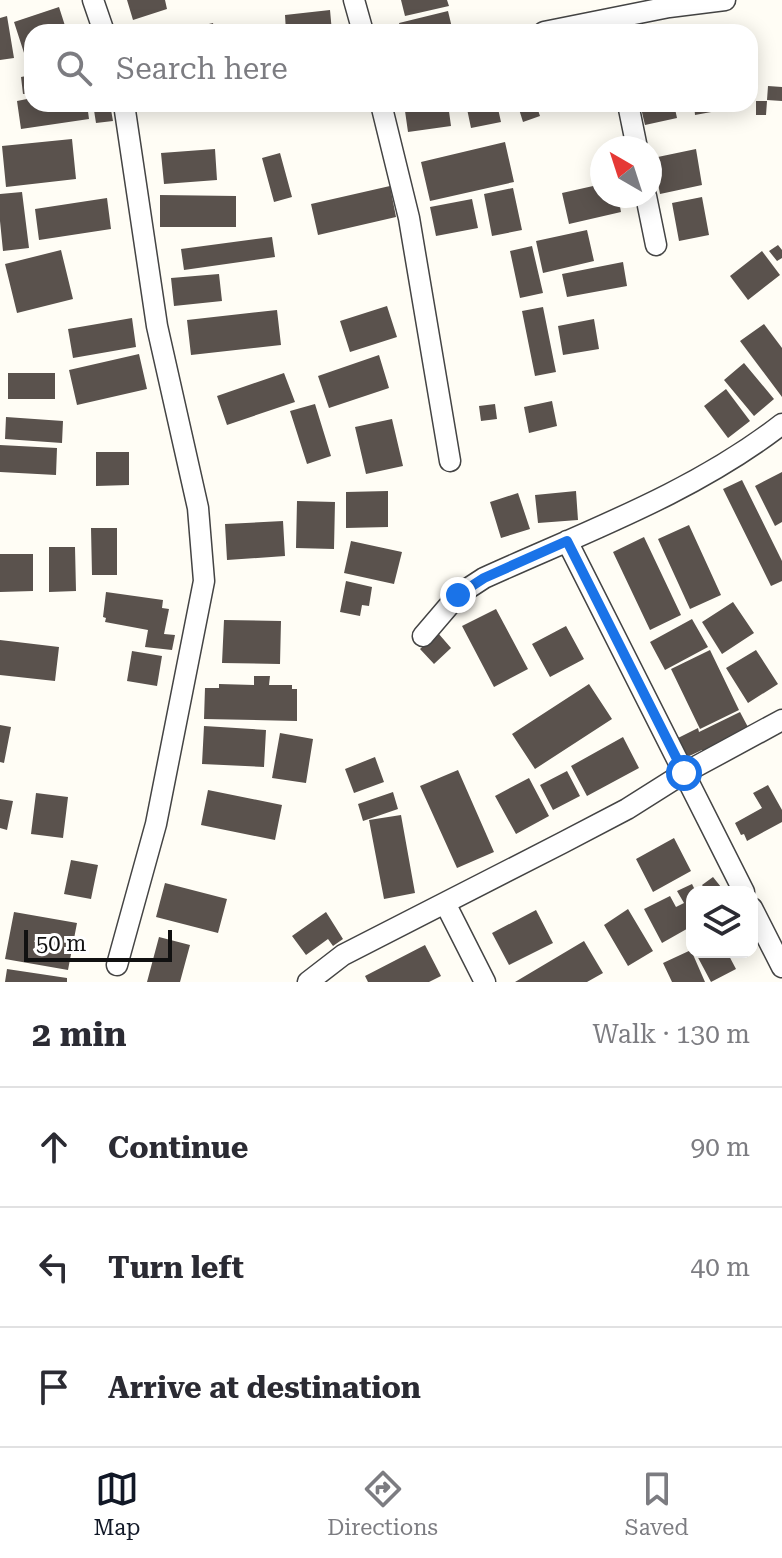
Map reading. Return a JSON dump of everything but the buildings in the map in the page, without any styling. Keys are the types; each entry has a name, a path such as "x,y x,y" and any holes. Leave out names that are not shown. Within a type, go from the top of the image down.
{"street":[{"path":"93,0 101,24"},
{"path":"354,0 361,24"},
{"path":"616,24 669,7 725,0"},
{"path":"117,965 156,824 204,581 198,508 157,326 125,112"},
{"path":"383,112 409,218 450,461"},
{"path":"630,112 635,136"},
{"path":"648,208 656,245"},
{"path":"423,636 458,595 484,578 682,488 749,449 782,424"},
{"path":"567,541 741,886"},
{"path":"308,982 343,955 614,816 684,773 782,720"},
{"path":"445,903 485,982"},
{"path":"758,920 782,967"}],"route":[{"path":"458,595 484,578 567,541 684,773"}]}
